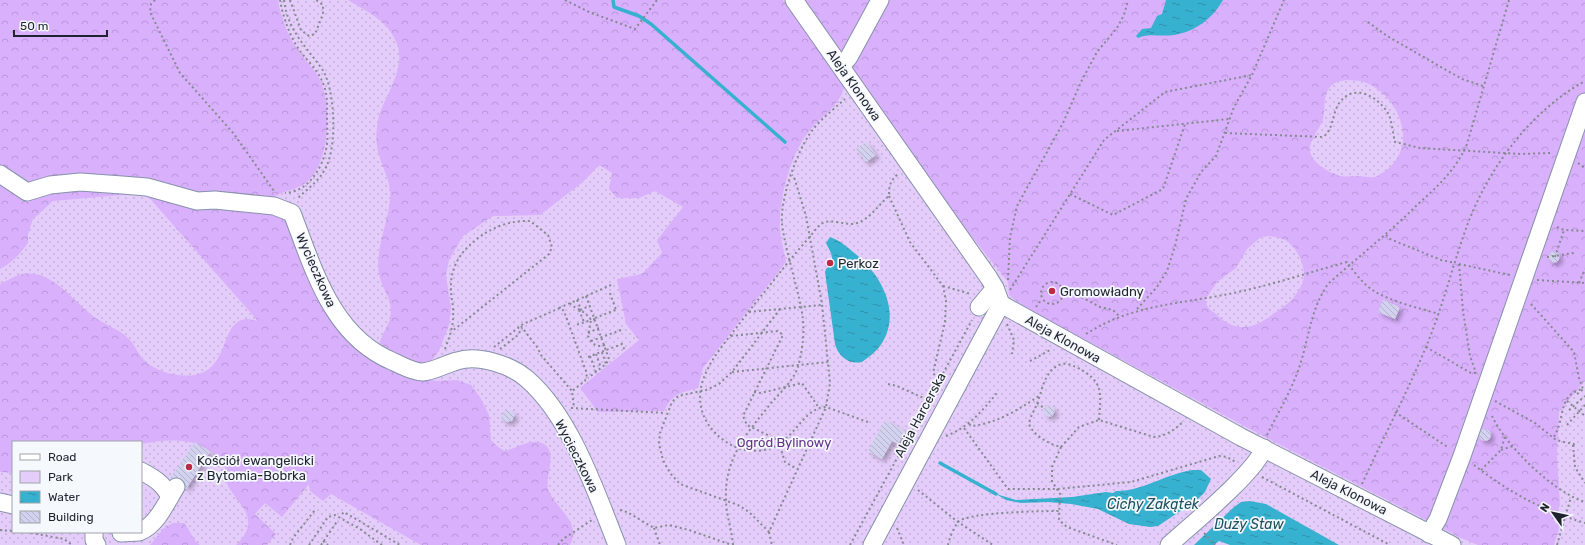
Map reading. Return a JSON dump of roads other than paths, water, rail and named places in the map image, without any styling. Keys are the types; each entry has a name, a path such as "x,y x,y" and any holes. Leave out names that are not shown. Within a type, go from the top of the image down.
{"street":[{"name":"Aleja Klonowa","path":"794,0 857,89 991,299 1264,448 1452,545"},
{"path":"841,66 849,57 880,0"},
{"path":"1429,534 1438,519 1462,456 1566,153 1585,102"},
{"name":"Wycieczkowa","path":"0,174 27,192 50,185 87,182 147,187 197,201 215,200 283,205 333,311 362,343 382,357 414,370 423,372 459,360 488,356 527,378 540,393 567,431 579,453 617,545"},
{"name":"Aleja Harcerska","path":"872,545 926,443 991,299"},
{"path":"1169,545 1249,470 1261,455 1264,448"},
{"path":"142,472 173,492 156,518 146,529 142,531"},
{"path":"0,502 12,505"},
{"path":"94,533 94,540 98,545"},
{"path":"117,545 120,540 120,533"}],"water":[{"path":"1166,0 1223,0 1209,18 1189,31 1174,35 1147,36 1138,38 1136,36 1142,29 1151,28 1157,16 1162,14"},
{"name":"Perkoz","path":"830,237 845,245 867,264 881,285 889,307 890,319 882,343 878,349 862,362 857,363 845,359 836,348 825,272 826,269 833,263 831,253 826,243"},
{"name":"Cichy Zakątek","path":"1201,470 1211,479 1205,492 1197,500 1158,526 1150,527 1129,524 1098,509 1071,504 1048,502 1021,503 1006,500 996,494 1016,500 1072,497 1106,492 1113,493 1116,491 1134,489 1182,472"},
{"name":"Duży Staw","path":"1250,501 1266,504 1339,545 1230,545 1219,541 1214,545 1194,545 1234,507 1241,502"}],"waterway":[{"path":"613,0 614,7 639,16 651,24 785,142"},
{"path":"940,463 996,494"}],"place":[{"name":"Perkoz","path":"830,263"},
{"name":"Gromowładny","path":"1052,291"},
{"name":"Kościół ewangelicki z Bytomia-Bobrka","path":"189,467"}],"park label":[{"name":"Ogród Bylinowy","path":"784,442"}]}
